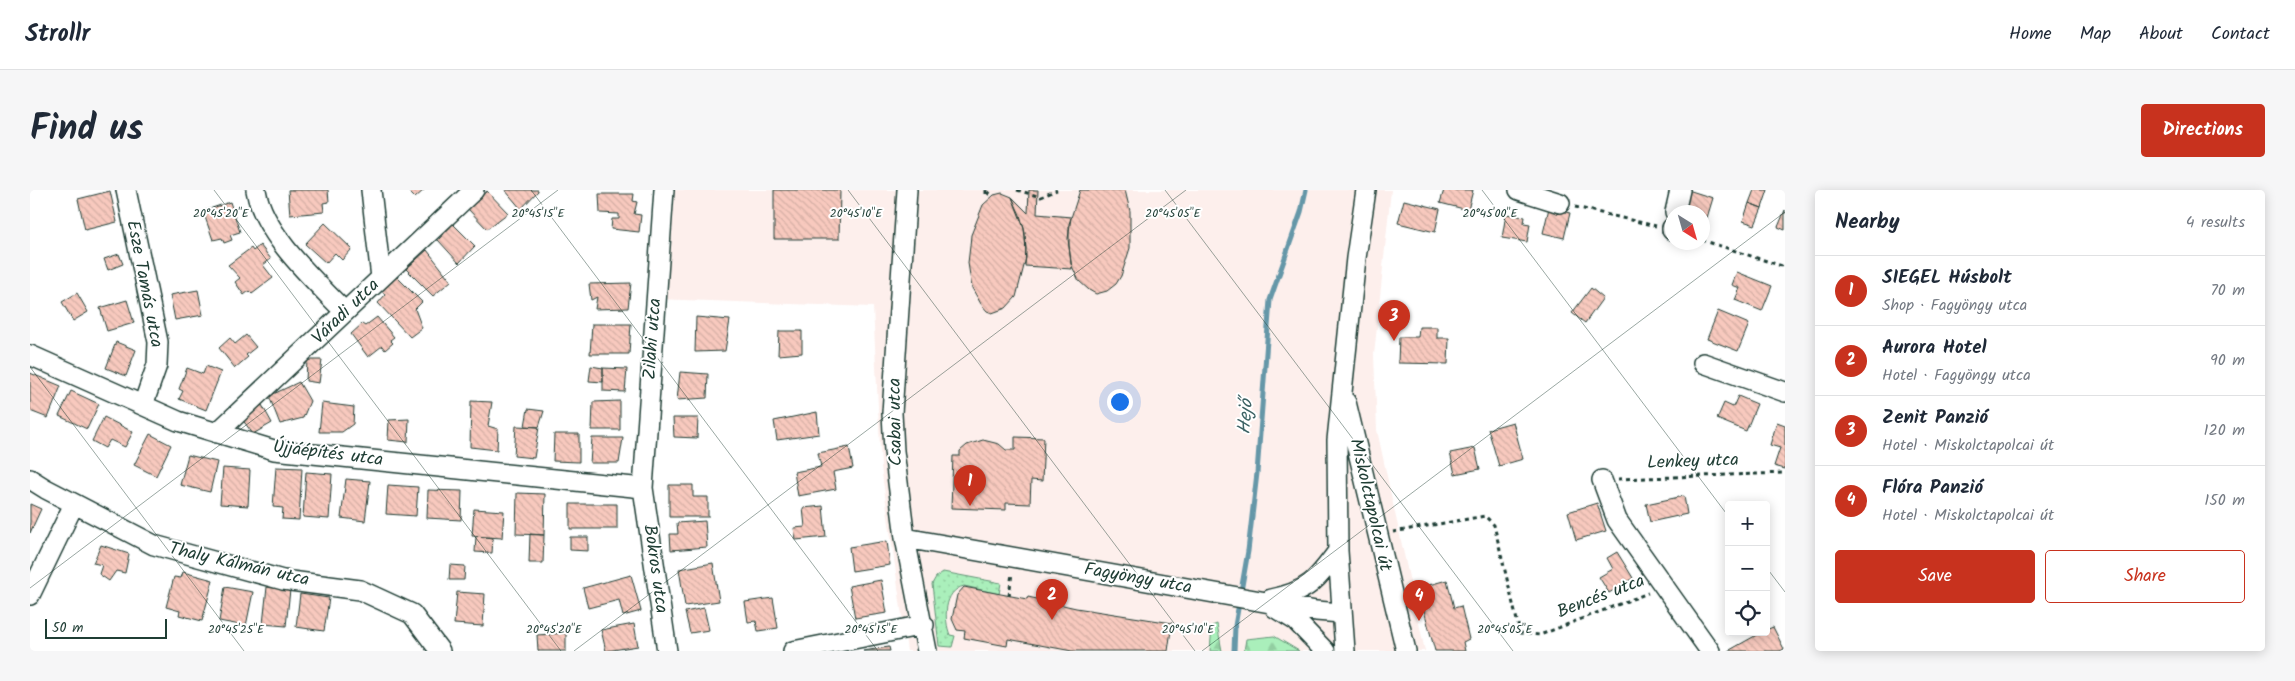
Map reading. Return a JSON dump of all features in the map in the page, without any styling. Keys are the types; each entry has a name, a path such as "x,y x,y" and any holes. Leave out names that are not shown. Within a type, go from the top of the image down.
{"street":[{"name":"Esze Tamás utca","path":"126,190 158,342 157,366 143,405"},
{"path":"256,190 258,204 279,238 313,280 345,312"},
{"path":"371,190 381,278"},
{"name":"Váradi utca","path":"217,433 474,190"},
{"name":"Zilahi utca","path":"643,488 664,190"},
{"name":"Csabai utca","path":"906,190 892,413 894,451 905,538 928,651"},
{"name":"Miskolctapolcai út","path":"1345,651 1338,551 1337,440 1356,258 1366,190"},
{"path":"1518,190 1560,203"},
{"path":"1677,205 1680,190"},
{"name":"Újjáépítés utca","path":"30,355 178,421 274,450 643,488"},
{"path":"1703,363 1785,392"},
{"name":"Miskolctapolcai út","path":"1343,388 1406,651"},
{"name":"Thaly Kálmán utca","path":"30,479 154,545 283,580 360,590 412,614 440,651"},
{"path":"1602,480 1617,520 1710,651"},
{"name":"Bokros utca","path":"643,488 667,651"},
{"path":"30,595 74,504"},
{"name":"Fagyöngy utca","path":"905,538 1316,611 1341,613"},
{"path":"1263,601 1292,595 1317,579 1338,551"},
{"path":"1263,601 1296,621 1325,651"},
{"path":"793,651 924,625"}],"path":[{"path":"986,190 986,196 992,190"},
{"path":"1017,190 1041,198 1057,190"},
{"path":"1560,203 1665,227"},
{"path":"1710,243 1785,267"},
{"name":"Lenkey utca","path":"1602,480 1785,473"},
{"name":"Bencés utca","path":"1377,535 1485,516 1494,524 1520,633 1540,635 1663,587"}],"shaded area":[{"path":"664,190 1391,190 1374,355 1377,430 1425,651 907,651 881,467 873,307 656,299"}],"green space":[{"path":"943,572 1001,583 999,594 964,586 952,594 946,614 950,635 955,636 952,647 939,646 932,584 936,577"},
{"path":"1217,624 1222,651 1210,651 1212,626"},
{"path":"1274,636 1299,651 1244,651 1246,639"}],"building":[{"path":"288,190 328,190 329,202 323,203 324,212 290,215"},
{"path":"407,190 424,190 415,198"},
{"path":"505,190 538,190 538,191 521,209"},
{"path":"774,190 840,190 839,239 774,239"},
{"path":"1029,190 1038,190 1037,214 1071,217 1068,239 1072,269 1025,266 1024,228 1012,197 1028,213"},
{"path":"1080,190 1125,190 1130,211 1130,248 1121,276 1116,284 1107,291 1096,294 1079,281 1071,264 1069,224"},
{"path":"1444,190 1473,190 1468,210 1440,203"},
{"path":"1688,190 1713,198 1710,208 1710,205 1684,205"},
{"path":"1754,190 1768,190 1762,208 1749,203"},
{"path":"110,191 117,222 85,230 78,199"},
{"path":"487,191 508,213 487,229 467,208"},
{"path":"1002,193 1012,197 1020,215 1025,233 1026,258 1016,297 1006,308 992,313 987,311 981,304 972,288 968,263 971,235 983,205 994,195"},
{"path":"599,194 634,194 633,201 637,202 634,214 641,215 639,232 611,229 612,219 619,219 619,214 600,213"},
{"path":"1404,200 1440,209 1435,232 1398,223"},
{"path":"230,202 240,232 230,235 232,240 224,243 222,238 213,240 203,211"},
{"path":"1749,203 1762,208 1755,225 1743,221"},
{"path":"1549,208 1570,213 1564,238 1543,233"},
{"path":"1785,210 1785,230 1778,227"},
{"path":"1506,214 1525,217 1524,223 1530,224 1527,242 1502,238"},
{"path":"325,223 352,249 342,260 335,253 326,263 305,244"},
{"path":"453,224 475,246 459,263 438,240"},
{"path":"260,245 271,259 263,265 273,278 252,294 249,291 244,295 235,282 240,278 228,265 251,248 253,251"},
{"path":"427,250 451,281 433,296 406,269"},
{"path":"119,254 123,264 108,270 104,259"},
{"path":"392,272 422,302 415,309 422,328 410,337 378,303 385,295 378,286"},
{"path":"1737,272 1772,286 1762,311 1735,300 1740,288 1732,285"},
{"path":"631,283 628,308 595,309 597,297 591,300 589,284"},
{"path":"1591,288 1603,298 1585,323 1572,313"},
{"path":"198,290 203,315 175,320 170,295"},
{"path":"77,293 88,312 73,321 62,302"},
{"path":"127,300 134,323 107,331 100,308"},
{"path":"1718,311 1749,324 1738,351 1707,339"},
{"path":"377,317 394,337 390,340 393,343 385,350 382,346 368,357 351,334 362,324 365,326"},
{"path":"696,317 730,320 725,351 695,352"},
{"path":"592,324 631,324 629,354 590,354"},
{"path":"1419,327 1437,327 1437,338 1449,338 1448,364 1398,363 1399,337 1418,337"},
{"path":"779,331 802,331 802,353 778,355"},
{"path":"246,335 256,347 235,368 219,348 230,338 235,344"},
{"path":"116,342 136,350 126,376 106,368"},
{"path":"307,360 322,360 319,383 306,381"},
{"path":"206,366 221,372 206,410 179,399 183,391 179,389 187,368 203,374"},
{"path":"591,366 603,368 603,382 589,381"},
{"path":"603,368 627,369 625,392 603,391"},
{"path":"680,372 708,374 707,398 677,400"},
{"path":"30,373 61,386 48,418 30,411"},
{"path":"299,382 310,401 303,418 280,424 269,396"},
{"path":"71,391 99,404 87,429 59,416"},
{"path":"1738,396 1757,404 1746,431 1717,419 1724,403 1733,407"},
{"path":"471,401 492,402 488,426 498,429 497,450 470,447"},
{"path":"620,401 620,430 592,430 593,402"},
{"path":"322,403 354,407 353,424 342,432 319,432"},
{"path":"262,405 272,423 253,434 242,419"},
{"path":"528,409 544,411 539,427 525,426"},
{"path":"817,412 819,434 777,440 774,421"},
{"path":"104,417 133,432 125,447 110,440 105,448 92,441"},
{"path":"673,418 698,418 697,438 674,437"},
{"path":"409,419 408,442 388,440 389,420"},
{"path":"1513,422 1523,459 1499,466 1488,429"},
{"path":"1777,422 1785,425 1785,469 1774,466 1780,448 1770,445"},
{"path":"516,426 539,427 534,458 514,456"},
{"path":"150,434 171,445 156,476 134,465"},
{"path":"554,434 579,434 579,462 553,461"},
{"path":"1015,437 1044,438 1042,481 1031,480 1030,504 1006,503 1006,510 951,508 953,456 960,456 960,451 967,445 983,440 999,444 1006,450 1015,450"},
{"path":"592,438 623,438 619,463 590,463"},
{"path":"849,447 853,468 833,472 836,489 798,496 794,472 821,467 818,453"},
{"path":"1475,448 1480,469 1455,474 1450,453"},
{"path":"188,455 217,462 210,492 180,485"},
{"path":"276,467 302,468 299,520 282,519 283,508 273,507"},
{"path":"223,468 250,470 248,506 220,504"},
{"path":"306,472 332,474 329,519 303,517"},
{"path":"346,479 370,481 365,521 341,518"},
{"path":"388,485 418,487 416,516 386,514"},
{"path":"669,485 693,485 693,497 708,497 708,517 669,517"},
{"path":"428,490 462,491 461,520 427,518"},
{"path":"517,493 545,494 544,535 516,534"},
{"path":"1684,496 1687,514 1650,522 1646,504"},
{"path":"1597,503 1606,531 1576,540 1568,512"},
{"path":"30,504 41,509 30,533"},
{"path":"570,504 617,504 617,529 570,529"},
{"path":"823,506 826,537 796,540 794,528 805,527 803,508"},
{"path":"474,509 504,511 502,538 472,536"},
{"path":"705,521 707,547 671,550 670,534 678,534 677,523"},
{"path":"530,534 544,535 543,563 529,563"},
{"path":"476,536 493,538 492,553 475,552"},
{"path":"570,537 588,537 588,551 570,550"},
{"path":"887,541 890,565 852,571 849,547"},
{"path":"101,545 129,554 125,573 116,571 109,581 99,574 102,565 93,563"},
{"path":"1617,552 1633,578 1609,593 1599,577 1613,569 1607,558"},
{"path":"713,563 719,601 685,606 679,569"},
{"path":"450,565 465,566 464,580 449,580"},
{"path":"183,572 213,580 202,621 179,615 180,611 166,607 174,577 181,578"},
{"path":"631,575 641,611 623,616 619,600 588,608 583,588"},
{"path":"881,580 887,613 855,618 849,586"},
{"path":"1447,580 1454,608 1461,606 1469,639 1463,642 1465,651 1435,651 1418,588"},
{"path":"225,587 253,592 246,626 219,621"},
{"path":"267,587 290,590 286,626 263,624"},
{"path":"964,587 1027,599 1028,597 1076,608 1172,623 1168,651 1072,651 1008,639 1007,646 964,638 965,631 957,630 952,619 957,595"},
{"path":"457,592 485,594 483,626 454,624"},
{"path":"300,594 329,598 324,631 296,627"},
{"path":"773,598 778,628 758,631 756,621 748,622 745,602"},
{"path":"704,608 709,630 690,633 685,612"},
{"path":"634,624 638,646 606,651 601,630"},
{"path":"1773,627 1784,649 1780,651 1728,651 1755,636 1770,636 1770,628"},
{"path":"566,633 566,651 538,651 537,635"},
{"path":"889,647 890,651 863,651"}],"waterway":[{"name":"Hejő","path":"1234,651 1235,626 1248,551 1257,473 1270,300 1301,212 1306,190"}],"place":[{"name":"Zenit Panzió","path":"1394,341"},
{"name":"SIEGEL Húsbolt","path":"970,506"},
{"name":"Aurora Hotel","path":"1052,620"},
{"name":"Flóra Panzió","path":"1419,621"}]}
